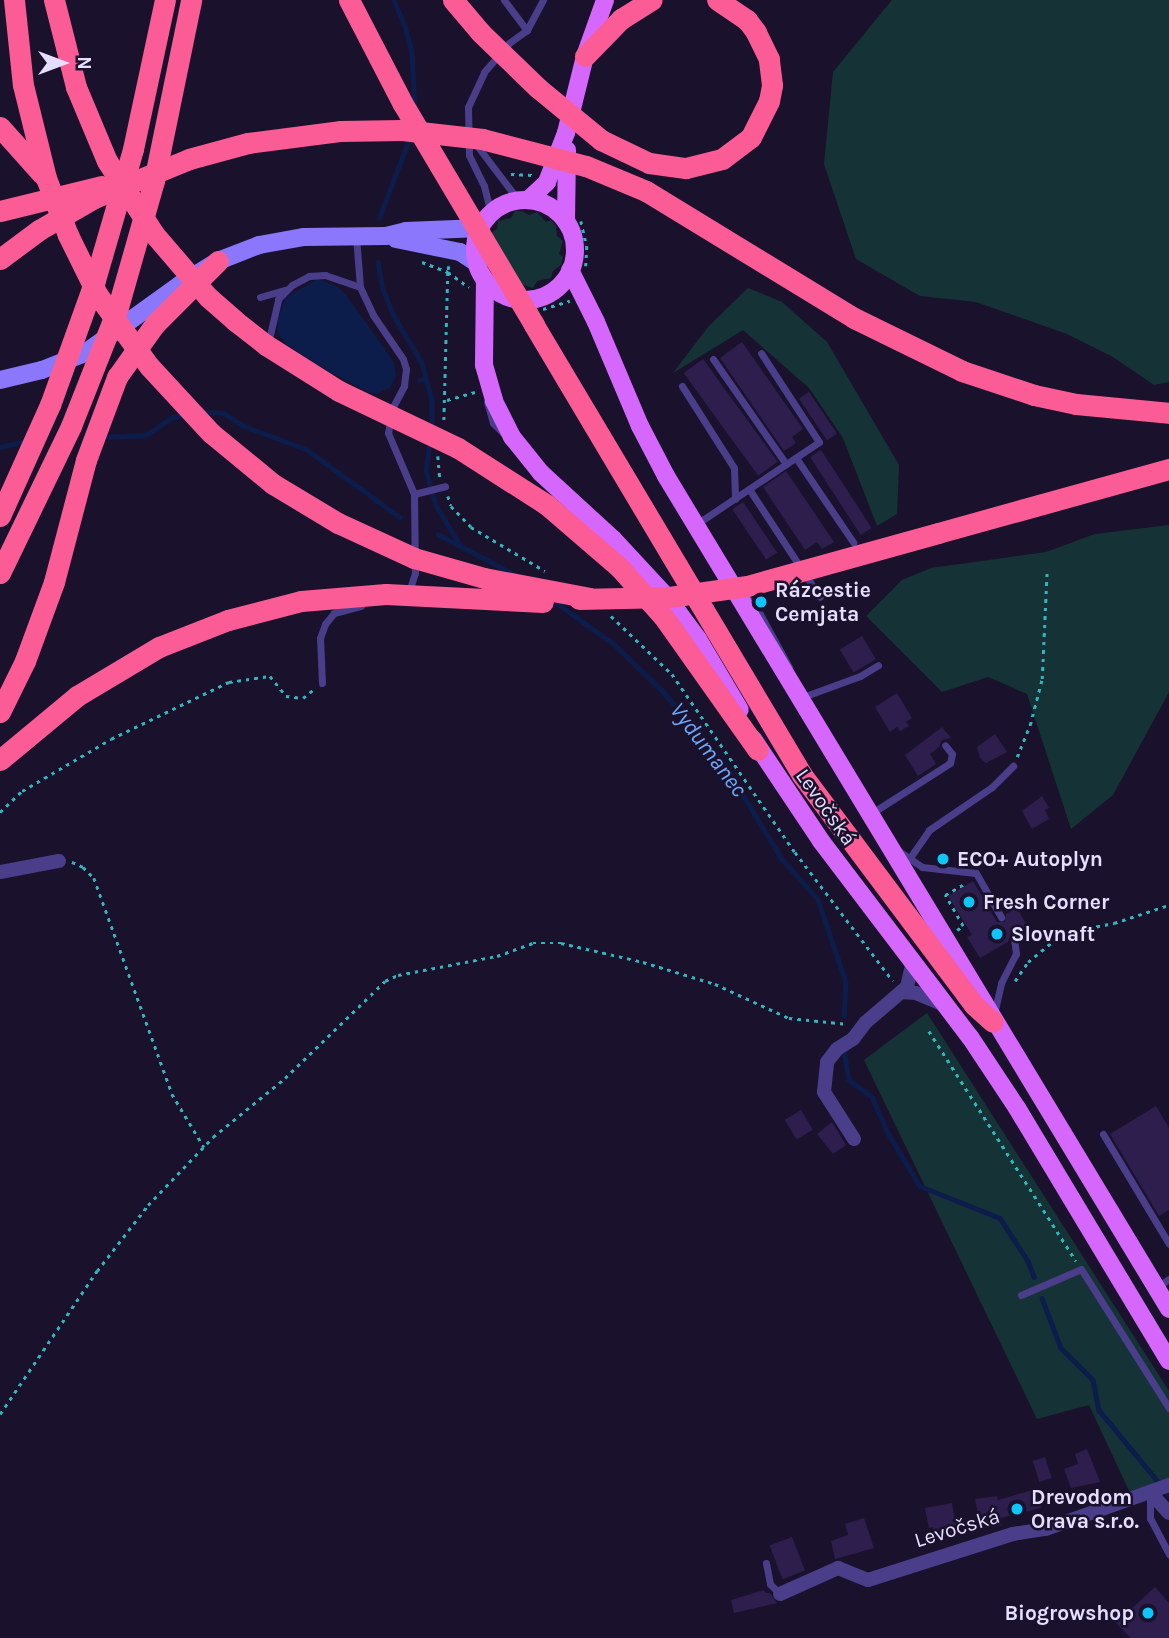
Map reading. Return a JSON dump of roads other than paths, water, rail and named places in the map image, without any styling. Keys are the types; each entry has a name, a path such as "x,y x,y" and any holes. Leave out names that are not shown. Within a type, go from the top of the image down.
{"highway":[{"path":"14,0 23,85 46,178 68,235 112,316 177,399 211,433 263,475 338,523 414,558 484,578 596,603"},
{"path":"54,0 76,87 107,161 160,243 208,297 266,345 340,391 446,444 547,505 620,567 663,616 758,750"},
{"path":"0,516 50,405 95,280 136,136 164,0"},
{"path":"0,573 71,426 118,307 157,169 191,0"},
{"path":"349,0 403,104 534,318 773,728 825,809 974,1005 993,1022"},
{"path":"453,0 481,33 538,88 662,186 681,211"},
{"path":"585,56 621,19 652,0"},
{"path":"601,140 649,163 686,168 722,159 751,137 769,101 772,85 769,59 757,32 747,20 717,0"},
{"path":"0,127 46,178"},
{"path":"0,259 66,215 138,178 188,159 248,143 341,131 402,130 482,139 586,166 646,191 854,318 962,371 1023,392 1076,404 1169,413"},
{"path":"0,211 138,178"},
{"path":"0,712 25,661 54,582 86,460 99,418 117,377 139,343 218,261"},
{"path":"0,760 77,695 149,653 229,620 301,601 386,594 596,603 747,586 1169,469"}],"main road":[{"name":"Levočská","path":"486,221 507,204 524,201 547,181 566,133 585,56 606,0"},
{"name":"Levočská","path":"566,133 571,217 582,295 639,426 731,585 981,995 993,1022 1163,1283 1169,1309"},
{"path":"524,201 571,217"},
{"path":"386,236 486,221"},
{"path":"477,263 476,242 486,221"},
{"path":"0,380 42,370 85,353 181,284 218,261 272,241 356,235 386,236 450,249 477,263"},
{"name":"Levočská","path":"477,263 485,280 483,316 489,383 501,419 520,449 666,596 719,673 758,750 821,841 947,1006 1017,1108 1169,1360"},
{"path":"485,280 504,295 527,300 542,297 578,272"}],"street":[{"path":"0,872 59,861"},
{"path":"853,1139 824,1092 827,1062 837,1049 853,1039 866,1022 910,983 913,960"},
{"path":"901,992 916,993 947,1006"},
{"name":"Levočská","path":"780,1594 838,1568 868,1580 979,1543 1046,1529 1169,1485"},
{"path":"1152,1491 1169,1513"}],"lane":[{"path":"504,0 527,30"},
{"path":"486,221 484,186 469,155 468,107 484,72 513,39 527,30 543,0"},
{"path":"470,139 483,151 500,179 524,201"},
{"path":"322,683 320,638 325,624 334,613 397,598 411,590 415,573 414,494 388,433 391,411 404,386 403,359 373,315 360,287 356,235"},
{"path":"260,298 286,290 316,274 360,287"},
{"path":"271,335 278,299 286,290"},
{"path":"695,525 819,442 761,353"},
{"path":"713,359 786,464"},
{"path":"682,386 734,468 735,499"},
{"path":"796,457 853,542"},
{"path":"414,494 441,487"},
{"path":"749,489 820,597"},
{"path":"797,694 860,676 878,665"},
{"path":"874,811 950,763 952,754 945,745"},
{"path":"831,750 900,852 933,870 960,869 976,873 1001,917"},
{"path":"909,859 929,830 992,787 1013,766"},
{"path":"993,1022 1001,984 1016,954 1014,938"},
{"path":"1103,1134 1169,1244"},
{"path":"1021,1295 1081,1269 1169,1408"},
{"path":"1152,1491 1150,1518 1169,1554"},
{"path":"766,1563 770,1584 780,1594"}],"water":[{"path":"317,279 337,286 347,296 394,362 396,376 390,388 376,394 368,392 331,373 287,345 279,335 277,323 285,298"}],"waterway":[{"path":"394,0 412,53 415,111"},
{"path":"379,218 410,137"},
{"path":"378,262 383,289 393,314 422,363 432,400 432,428"},
{"path":"419,380 427,380"},
{"name":"Vydumanec","path":"200,412 223,413 244,426 306,449 400,517"},
{"name":"Vydumanec","path":"101,437 146,435 173,417 184,415"},
{"name":"Vydumanec","path":"0,447 27,441"},
{"path":"430,443 426,470 436,505 460,545"},
{"name":"Vydumanec","path":"438,534 515,575"},
{"name":"Vydumanec","path":"554,601 615,645 662,690 725,765 782,859 818,899 846,982 844,1016"},
{"name":"Vydumanec","path":"844,1049 849,1080 872,1097 888,1133 920,1186 1000,1218 1028,1261 1034,1277"},
{"name":"Vydumanec","path":"1042,1298 1061,1348 1093,1380 1099,1410 1169,1495"}],"place":[{"name":"Rázcestie Cemjata","path":"761,602"},
{"name":"ECO+ Autoplyn","path":"943,859"},
{"name":"Fresh Corner","path":"969,902"},
{"name":"Slovnaft","path":"997,934"},
{"name":"Drevodom Orava s.r.o.","path":"1017,1509"},
{"name":"Biogrowshop","path":"1148,1613"}]}
